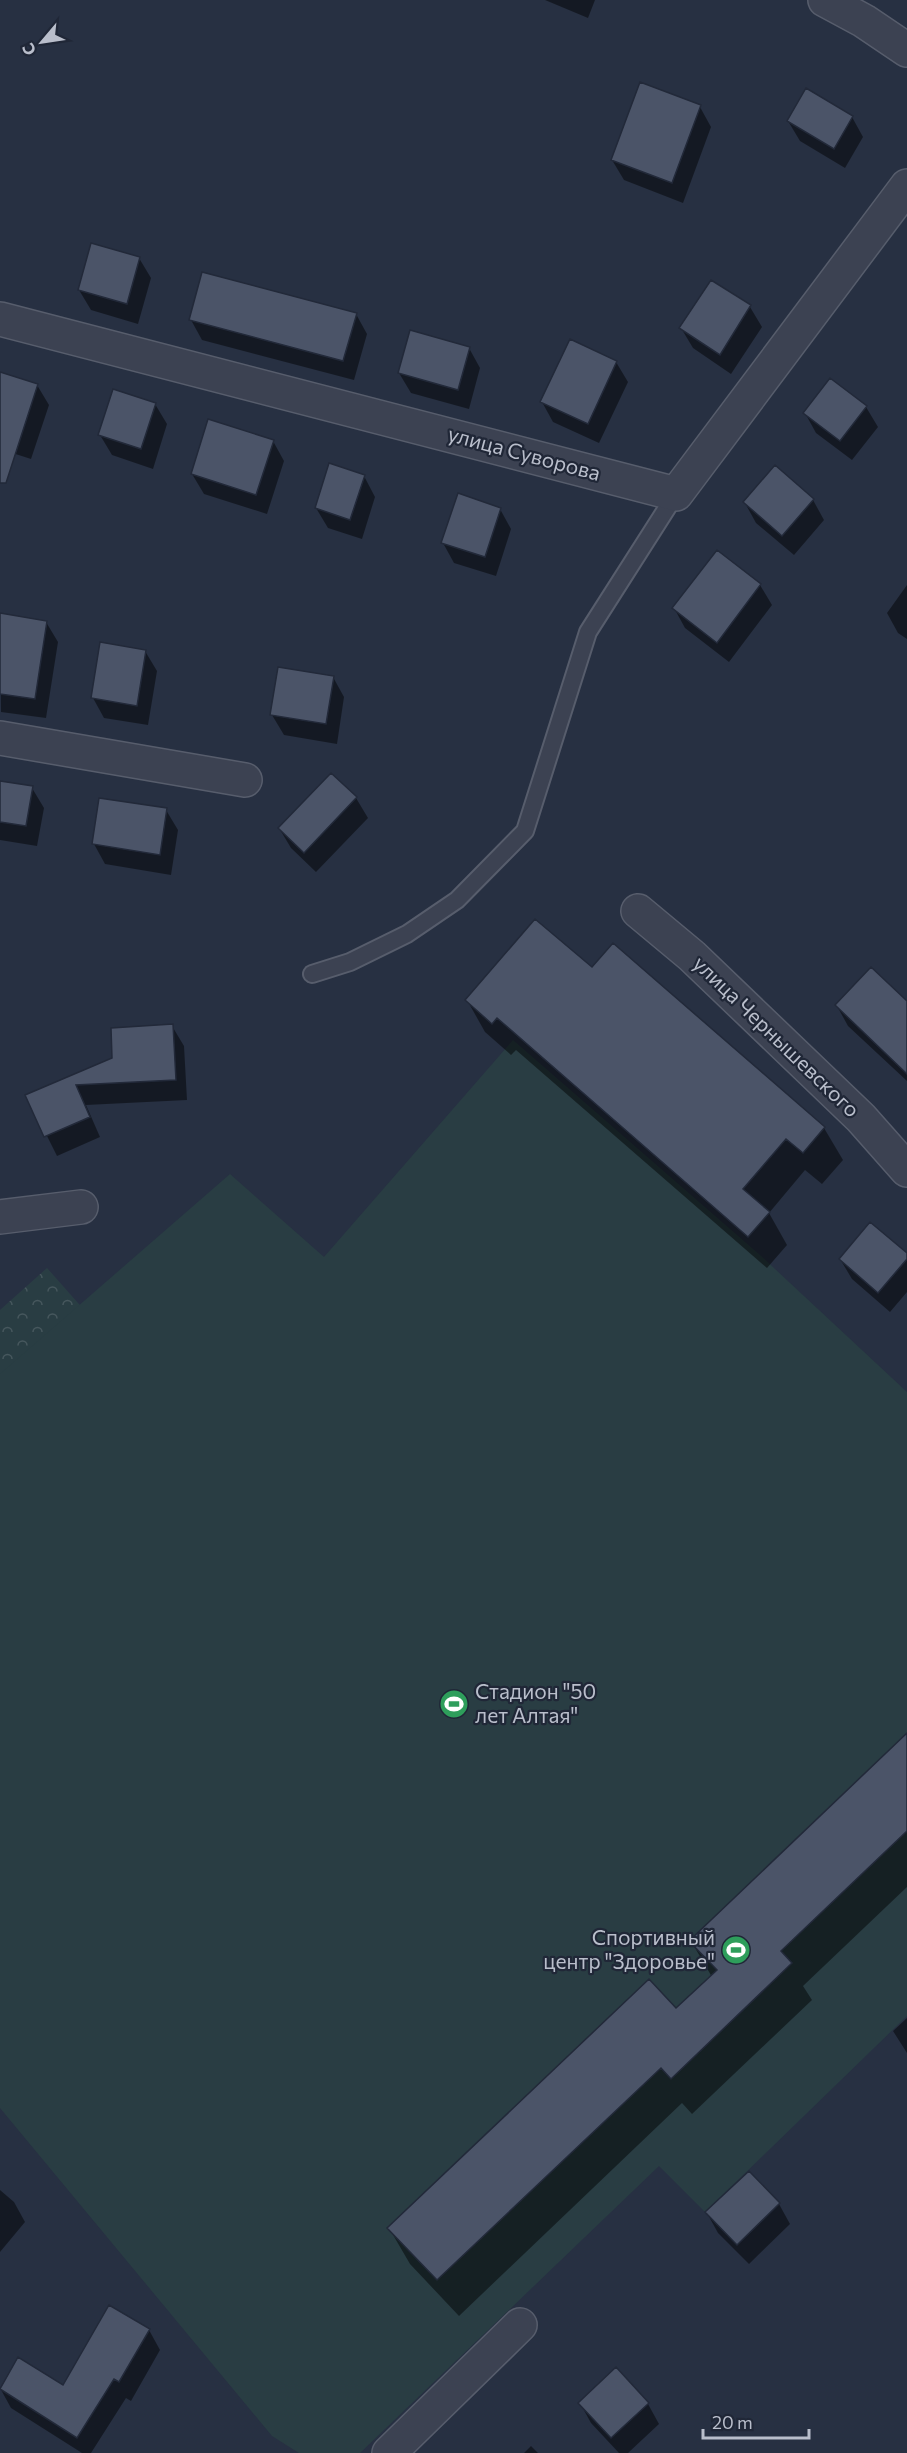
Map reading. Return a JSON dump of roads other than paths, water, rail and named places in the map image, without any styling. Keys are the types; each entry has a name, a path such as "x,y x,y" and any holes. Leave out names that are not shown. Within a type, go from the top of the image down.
{"street":[{"path":"825,0 864,21 907,50"},
{"path":"676,494 907,186"},
{"name":"улица Суворова","path":"0,319 676,494"},
{"path":"0,738 245,780"},
{"name":"улица Чернышевского","path":"638,911 692,956 902,1155"},
{"path":"0,1217 81,1207"},
{"path":"389,2453 520,2325"}],"lane":[{"path":"312,974 350,962 415,929 458,900 525,831 588,632 676,494"}],"place":[{"name":"Стадион \"50 лет Алтая\"","path":"454,1704"},
{"name":"Спортивный центр \"Здоровье\"","path":"736,1950"}]}
